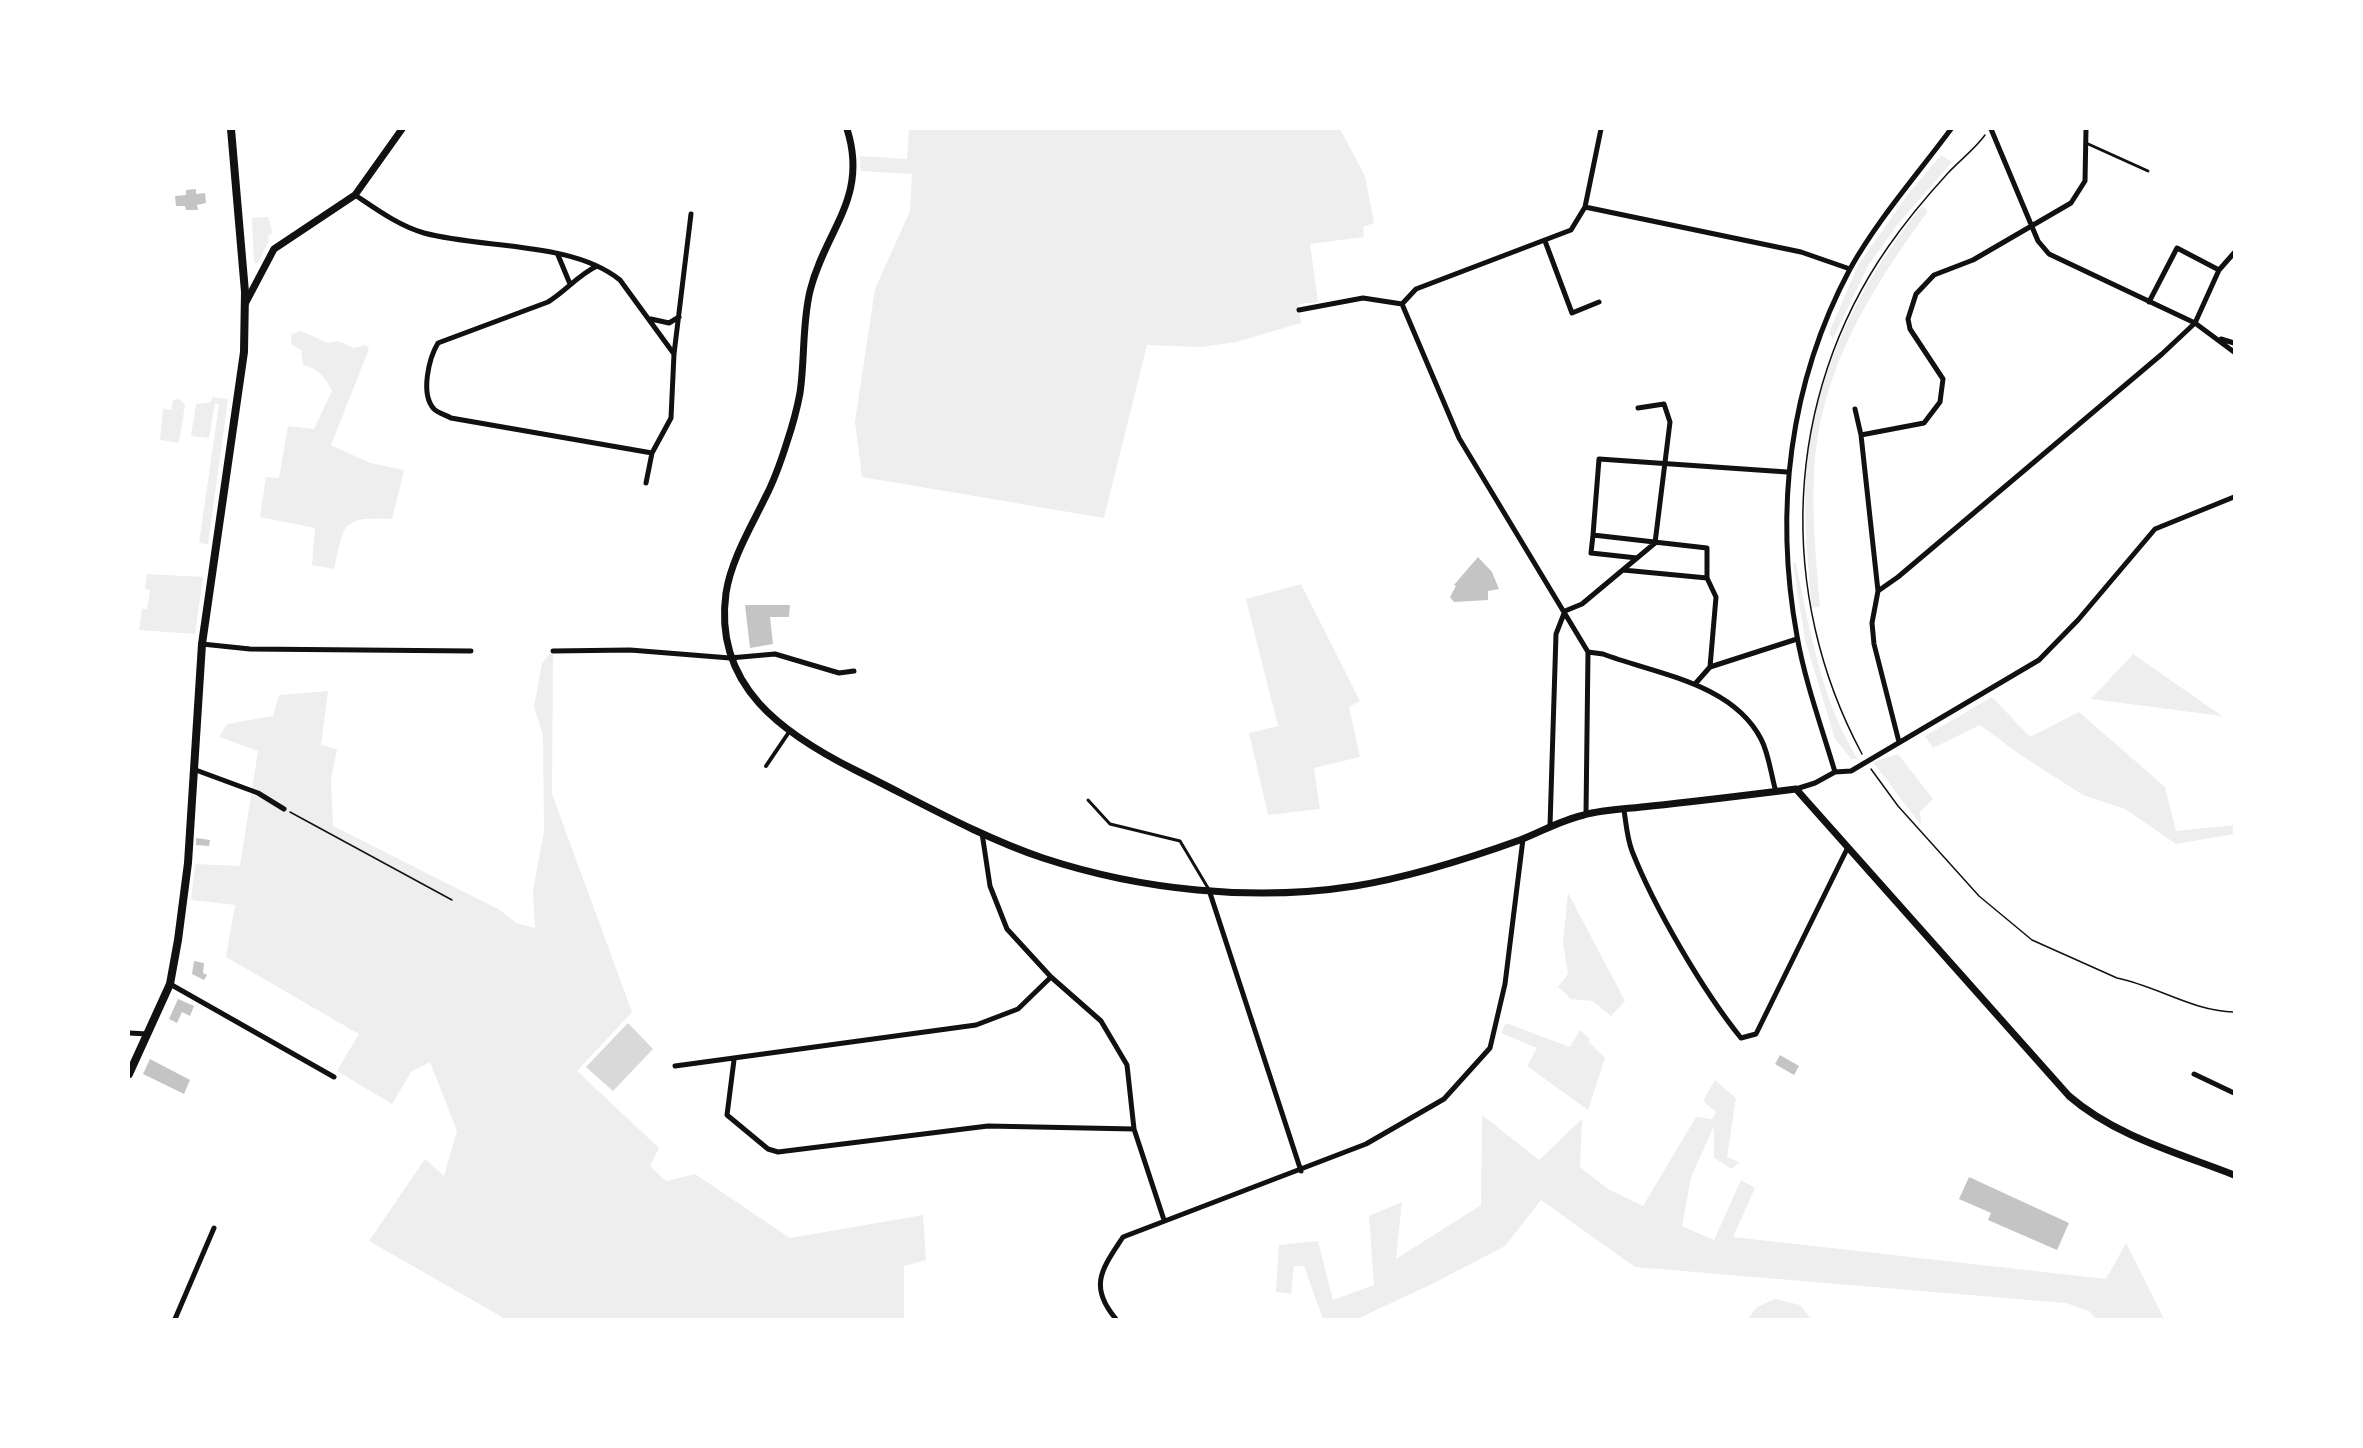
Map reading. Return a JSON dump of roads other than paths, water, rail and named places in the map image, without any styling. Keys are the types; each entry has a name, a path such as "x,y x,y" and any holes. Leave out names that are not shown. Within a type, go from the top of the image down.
{"main road":[{"path":"129,1074 170,984 177,943 188,863 202,644 244,352 245,304 231,129"}],"street":[{"path":"245,304 274,249 355,195 402,129"},
{"path":"847,129 854,149 854,182 810,290 800,394 787,442 768,492 741,548 726,590 725,632 730,658 758,703 789,732 831,758 982,833 1042,857 1101,873 1152,884 1209,890 1278,892 1356,886 1400,878 1523,839 1550,826 1586,814 1776,792 1815,783 1835,772 1851,771 2039,660 2078,620 2155,529 2234,497"},
{"path":"1402,304 1416,289 1570,230 1585,207 1601,129"},
{"path":"1835,772 1797,639 1787,571 1787,472 1809,369 1828,315 1850,269 1876,228 1951,129"},
{"path":"1991,129 2006,172 2038,241 2049,254 2195,323 2234,352"},
{"path":"1861,435 1924,423 1940,402 1943,379 1910,329 1908,319 1910,306 1925,282 1934,275 1972,260 2072,203 2085,181 2086,129"},
{"path":"355,195 391,219 423,233 579,258 597,266 620,280 674,354"},
{"path":"1585,207 1800,252 1850,269"},
{"path":"646,483 652,453 671,418 674,354 691,214"},
{"path":"1545,241 1572,313 1599,302"},
{"path":"2149,302 2177,248 2219,270"},
{"path":"1878,591 1934,547 2162,354 2195,323 2219,270 2234,254"},
{"path":"558,255 570,284"},
{"path":"597,266 583,272 561,294 548,302 438,343 431,355 427,398 435,410 451,418 652,453"},
{"path":"1299,310 1363,298 1402,304"},
{"path":"1402,304 1460,438 1588,652 1586,814"},
{"path":"649,318 669,323 679,317"},
{"path":"2215,337 2234,343"},
{"path":"1550,826 1556,634 1565,611 1582,604 1655,543 1670,422 1664,405 1638,408"},
{"path":"1855,409 1861,435 1878,591 1872,623 1874,644 1899,742"},
{"path":"1637,558 1592,553 1599,459 1787,472"},
{"path":"1593,535 1707,548 1707,578 1716,597 1710,668"},
{"path":"1623,570 1707,578"},
{"path":"1695,684 1710,668 1797,639"},
{"path":"202,644 250,649 471,651"},
{"path":"554,651 630,650 730,658 775,654 839,673 854,671"},
{"path":"1588,652 1603,654 1695,684 1737,708 1761,739 1776,792"},
{"path":"766,766 789,732"},
{"path":"193,769 258,793 284,809"},
{"path":"1796,789 2069,1096 2087,1112 2140,1138 2234,1175"},
{"path":"1624,810 1632,849 1659,906 1725,1018 1742,1038 1756,1035 1847,849"},
{"path":"982,833 990,886 1007,929 1051,977 1101,1021 1127,1065 1134,1129 1164,1220"},
{"path":"1116,1319 1103,1304 1100,1284 1104,1267 1123,1237 1301,1171 1366,1144 1444,1099 1490,1048 1505,984 1523,839"},
{"path":"1209,890 1301,1171"},
{"path":"675,1066 734,1060 976,1025 1018,1009 1051,977"},
{"path":"170,984 334,1077"},
{"path":"129,1033 148,1034"},
{"path":"734,1060 727,1115 768,1149 778,1152 988,1126 1134,1129"},
{"path":"2194,1074 2234,1093"},
{"path":"175,1319 214,1228"}],"lane":[{"path":"2086,143 2148,171"},
{"path":"1088,800 1110,824 1180,841 1209,890"}]}
